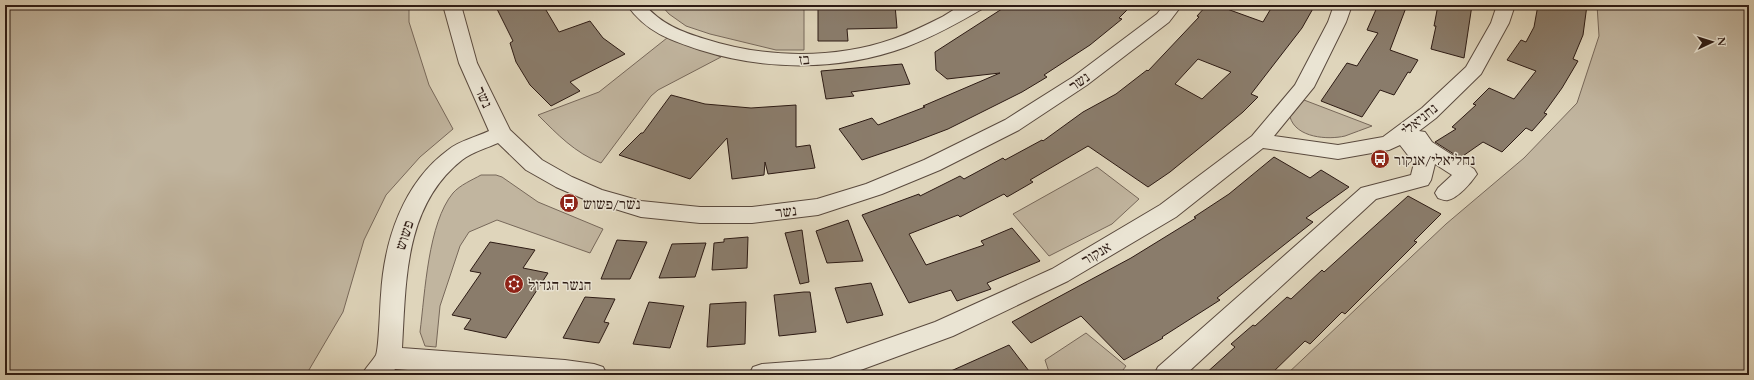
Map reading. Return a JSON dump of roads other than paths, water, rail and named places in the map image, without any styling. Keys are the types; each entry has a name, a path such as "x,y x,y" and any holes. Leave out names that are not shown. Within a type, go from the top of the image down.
{"street":[{"name":"נשר","path":"452,5 468,63 501,134 534,165 564,182 594,195 641,209 700,215 752,215 818,207 882,186 932,165 1012,125 1080,82 1163,18 1173,5"},
{"name":"בז","path":"636,5 649,20 679,37 717,50 758,58 786,60 871,51 906,41 976,5"},
{"name":"אנקור","path":"762,375 831,373 870,355 944,329 1060,275 1168,211 1260,141 1304,87 1337,22 1343,5"},
{"name":"נחניאלי","path":"1260,141 1338,152 1389,143 1429,113 1474,70 1500,23 1506,5"},
{"path":"1407,130 1424,147 1466,174 1446,192"},
{"path":"1166,375 1369,193 1420,180 1425,162 1407,130"},
{"name":"פשוש","path":"382,366 394,274 402,236 418,195 433,175 456,154 501,134"},
{"path":"382,366 565,371 594,375"}],"place":[{"name":"נחליאלי/אנקור","path":"1380,159"},
{"name":"נשר/פשוש","path":"569,203"},
{"name":"הנשר הגדול","path":"514,284"}]}
